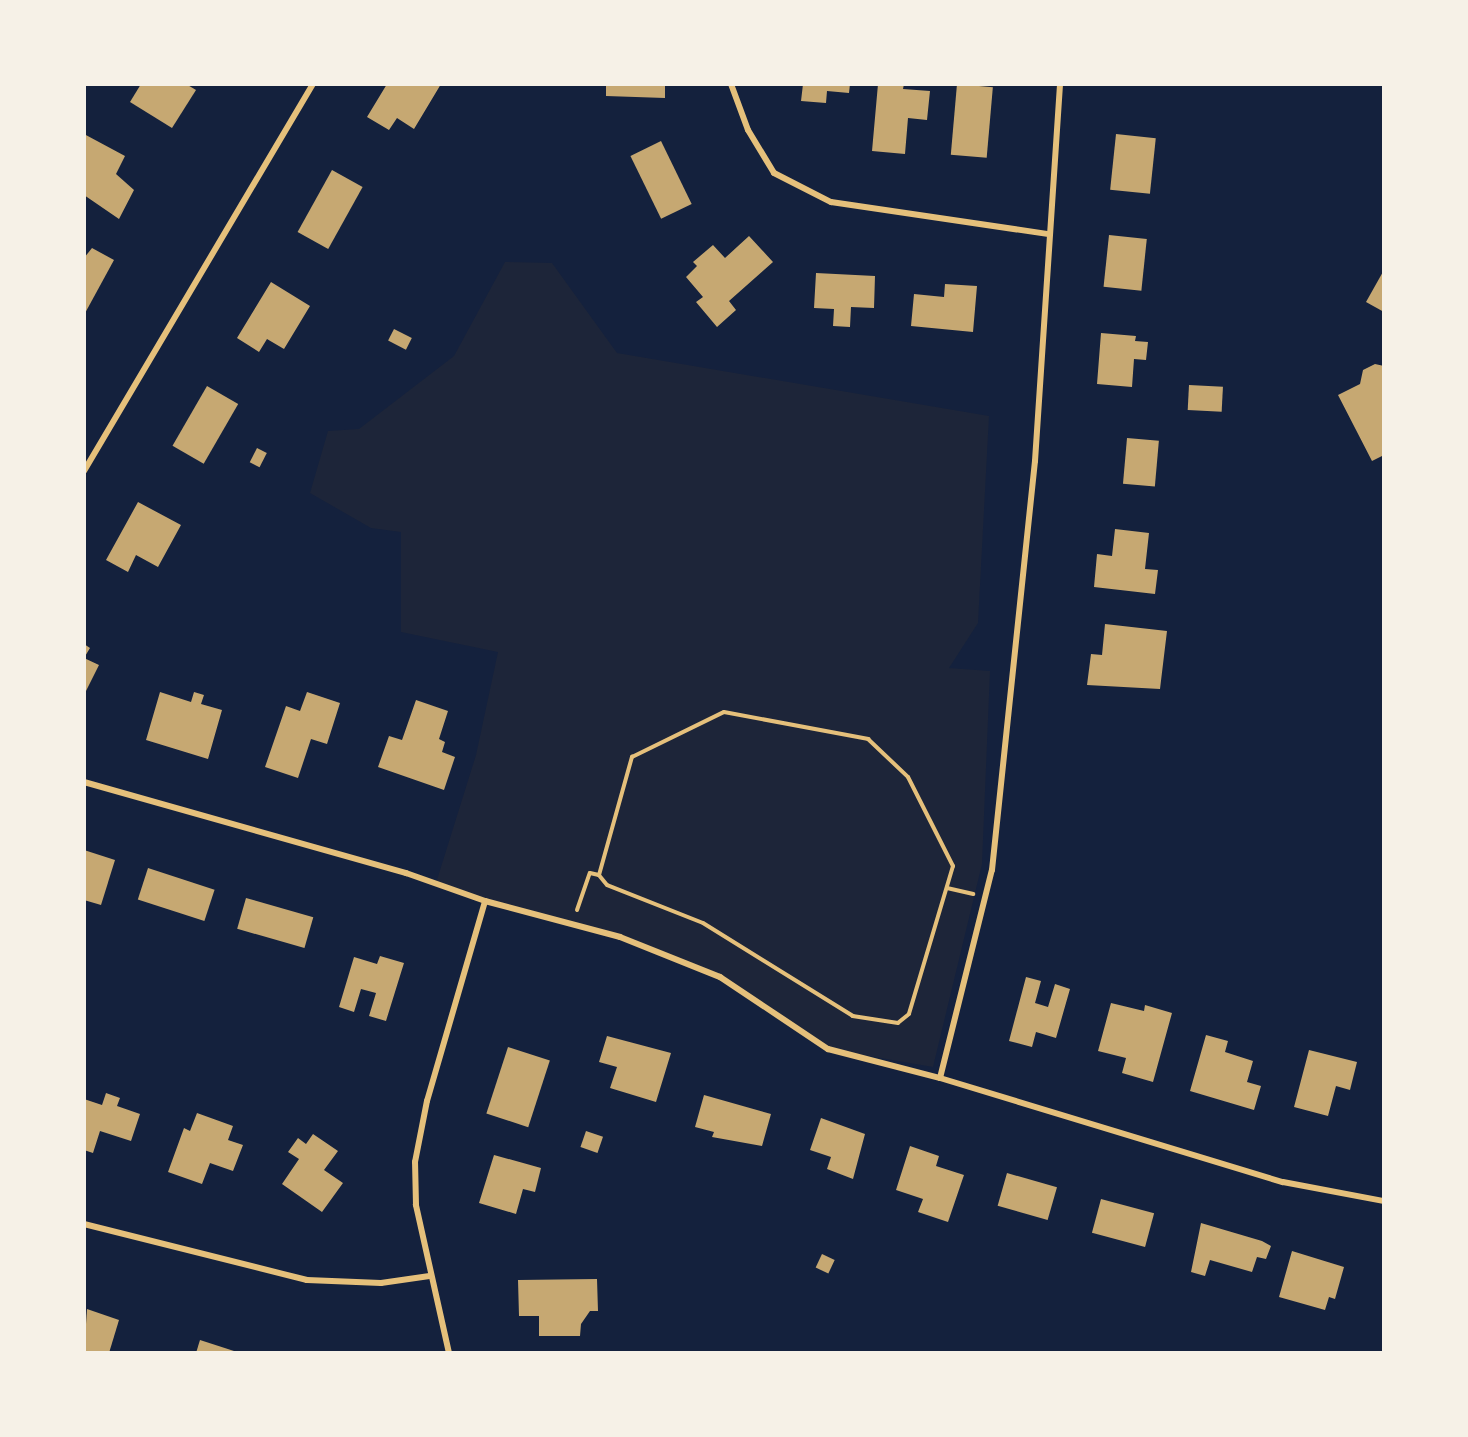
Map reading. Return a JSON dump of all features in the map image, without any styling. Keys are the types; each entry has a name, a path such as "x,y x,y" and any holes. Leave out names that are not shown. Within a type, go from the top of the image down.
{"street":[{"path":"84,471 313,84"},
{"path":"731,84 748,130 774,173 831,202 1050,234"},
{"path":"940,1078 992,870 1035,461 1060,84"},
{"path":"84,782 406,873 485,901 620,937 720,976 828,1049 940,1078 1283,1182 1384,1201"},
{"path":"449,1353 429,1276 416,1205 415,1162 427,1101 485,901"},
{"path":"84,1224 307,1280 381,1283 429,1276"}],"path":[{"path":"573,924 590,873 599,875 607,885 704,922 853,1016 898,1023 909,1014 953,866 908,777 868,739 724,712 632,757 599,875"},
{"path":"947,888 985,897"}],"shaded area":[{"path":"505,262 552,263 617,353 989,416 978,623 949,668 990,671 982,864 933,1067 828,1049 720,977 620,937 485,901 436,883 476,755 498,652 401,632 401,532 371,528 310,493 328,431 359,429 454,356"}],"building":[{"path":"141,84 186,84 196,90 172,128 130,102"},
{"path":"387,84 441,84 414,129 397,118 389,130 367,117"},
{"path":"606,84 665,84 665,98 606,96"},
{"path":"803,84 850,84 849,93 827,91 826,103 801,101"},
{"path":"878,84 904,84 903,89 930,91 927,120 908,118 905,154 872,151"},
{"path":"957,84 993,87 987,158 951,155"},
{"path":"84,134 125,156 116,174 134,190 119,219 84,195"},
{"path":"1116,134 1156,138 1150,194 1110,190"},
{"path":"661,141 692,204 661,219 630,156"},
{"path":"332,170 363,187 328,249 298,232"},
{"path":"1109,235 1147,239 1141,291 1104,287"},
{"path":"749,236 773,262 729,301 736,310 717,327 696,302 703,297 686,277 697,266 693,262 713,245 725,258"},
{"path":"92,248 114,260 84,315 84,258"},
{"path":"1384,270 1384,312 1366,302"},
{"path":"816,273 875,276 874,308 851,307 850,327 833,326 834,309 814,308"},
{"path":"271,282 310,306 284,349 267,339 259,352 237,338"},
{"path":"945,284 977,286 973,332 911,326 914,294 944,297"},
{"path":"394,329 412,338 406,350 388,341"},
{"path":"1101,333 1136,336 1135,341 1148,342 1146,360 1134,359 1132,387 1097,384"},
{"path":"1375,364 1384,366 1384,455 1372,461 1338,395 1360,384 1363,370"},
{"path":"1189,385 1223,387 1222,412 1188,410"},
{"path":"207,386 238,404 204,464 172,446"},
{"path":"1127,438 1159,441 1155,487 1123,484"},
{"path":"257,448 267,453 260,467 250,462"},
{"path":"138,502 181,525 158,567 136,555 128,572 106,560"},
{"path":"1115,529 1149,533 1145,569 1158,570 1155,594 1094,587 1097,554 1112,556"},
{"path":"1105,624 1167,631 1160,689 1087,685 1091,654 1102,655"},
{"path":"84,644 90,648 84,658"},
{"path":"84,658 99,665 84,695"},
{"path":"160,692 191,702 194,692 204,695 201,704 222,710 208,759 146,740"},
{"path":"307,692 340,703 327,744 311,739 298,778 265,767 286,706 300,711"},
{"path":"416,700 448,711 439,739 445,742 442,752 455,757 444,790 378,767 389,736 402,740"},
{"path":"84,850 115,860 101,905 84,900"},
{"path":"148,868 215,890 204,921 138,899"},
{"path":"246,898 313,917 304,948 237,929"},
{"path":"380,956 404,963 386,1021 369,1016 376,993 361,989 354,1012 339,1007 354,957 377,964"},
{"path":"1026,977 1041,981 1035,1003 1048,1007 1055,984 1070,989 1056,1038 1036,1032 1032,1047 1009,1041"},
{"path":"1111,1003 1144,1011 1145,1005 1172,1013 1153,1082 1122,1073 1126,1058 1098,1051"},
{"path":"1206,1035 1228,1041 1225,1052 1253,1061 1247,1082 1261,1086 1254,1110 1190,1091"},
{"path":"607,1036 671,1053 656,1102 610,1088 617,1067 599,1062"},
{"path":"508,1047 550,1061 528,1127 486,1114"},
{"path":"1309,1050 1357,1062 1350,1090 1336,1086 1328,1116 1294,1107"},
{"path":"106,1093 120,1098 117,1106 140,1114 131,1141 100,1131 93,1153 84,1150 84,1099 102,1105"},
{"path":"704,1095 771,1114 762,1146 712,1137 714,1132 695,1127"},
{"path":"197,1113 233,1126 228,1140 243,1145 233,1171 210,1163 202,1184 168,1172 184,1128 190,1131"},
{"path":"821,1118 865,1134 853,1179 827,1169 831,1157 810,1150"},
{"path":"586,1131 603,1137 597,1153 580,1147"},
{"path":"313,1134 338,1151 324,1170 343,1183 322,1212 282,1184 299,1159 288,1152 298,1138 306,1144"},
{"path":"910,1146 939,1156 936,1166 964,1175 948,1222 918,1212 923,1199 896,1190"},
{"path":"494,1155 541,1168 535,1192 523,1189 516,1214 479,1203"},
{"path":"1007,1173 1057,1187 1048,1220 998,1206"},
{"path":"1101,1199 1154,1213 1145,1247 1092,1233"},
{"path":"1201,1223 1262,1241 1271,1246 1266,1259 1257,1257 1252,1272 1210,1260 1205,1276 1191,1272"},
{"path":"1292,1251 1344,1267 1335,1299 1329,1297 1325,1310 1279,1297"},
{"path":"822,1254 835,1260 828,1274 816,1268"},
{"path":"597,1279 598,1311 590,1311 581,1324 580,1336 539,1336 539,1316 519,1316 518,1280"},
{"path":"87,1309 119,1320 109,1353 84,1353"},
{"path":"200,1340 234,1351 234,1353 196,1353"}]}
